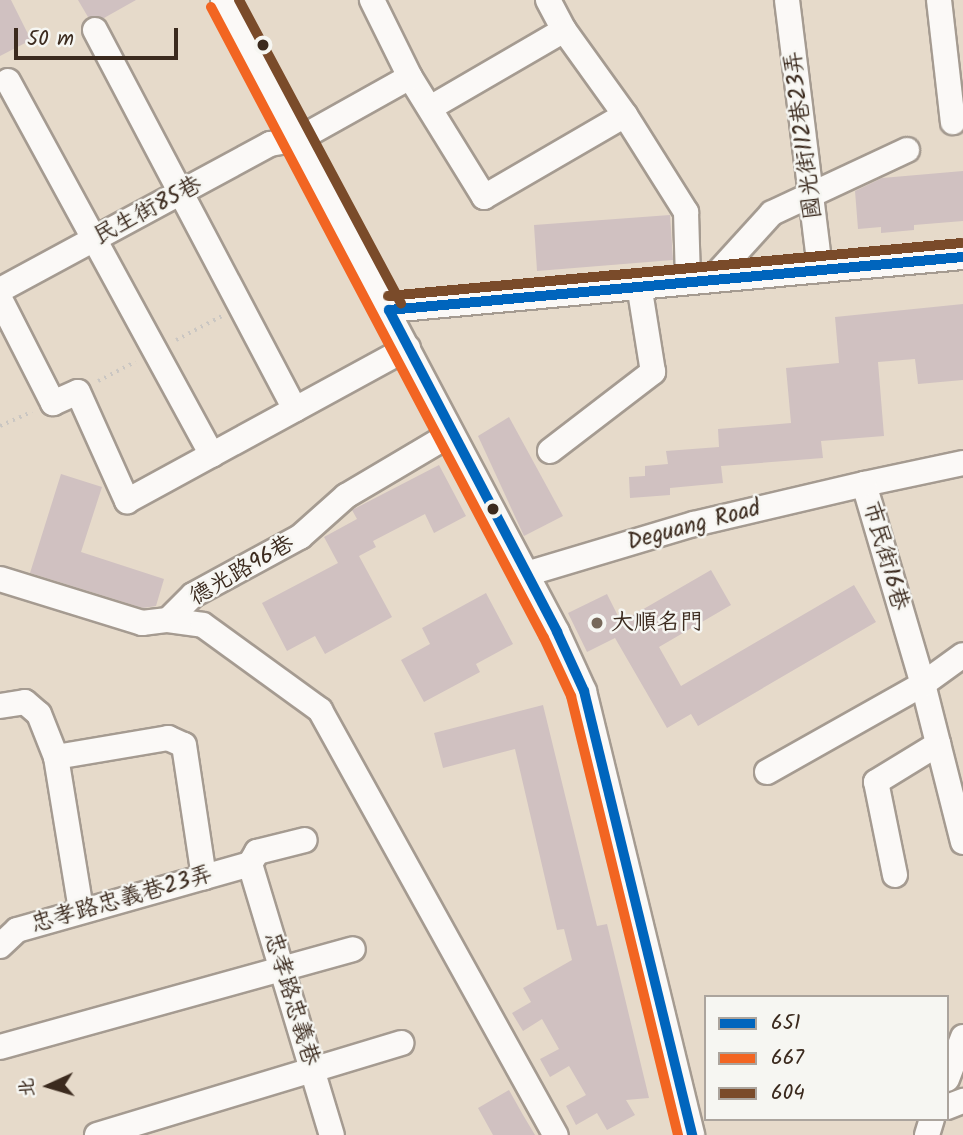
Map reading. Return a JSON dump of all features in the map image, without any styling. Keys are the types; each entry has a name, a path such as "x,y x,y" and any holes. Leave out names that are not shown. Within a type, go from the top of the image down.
{"street":[{"path":"223,0 299,139 451,434 557,632 584,691 692,1135"},
{"path":"372,0 410,77 484,197 625,115"},
{"path":"548,0 564,30 625,115 686,212 700,280"},
{"name":"國光街112巷23弄","path":"787,0 820,270"},
{"path":"939,0 953,122"},
{"path":"95,30 295,410"},
{"path":"430,108 564,30"},
{"name":"民生街85巷","path":"0,290 270,144 299,139 410,77"},
{"path":"8,81 212,455"},
{"path":"700,280 772,213 907,150"},
{"path":"388,310 963,257"},
{"path":"550,451 653,372 639,285"},
{"path":"0,299 53,403 78,392 127,500 408,348"},
{"name":"德光路96巷","path":"7,580 142,622 168,620 193,595 300,537 346,496 451,434"},
{"name":"市民街16巷","path":"963,463 864,484 923,684 963,842"},
{"name":"Deguang Road","path":"526,573 694,524 864,484"},
{"path":"168,620 203,625 320,710 556,1135"},
{"path":"767,772 923,684 963,655"},
{"path":"0,706 25,702 39,714 56,757 81,910"},
{"path":"56,757 168,738 184,745 204,877"},
{"path":"895,876 876,782 938,744"},
{"name":"忠孝路忠義巷23弄","path":"0,946 17,930 250,864 257,852 306,839"},
{"name":"忠孝路忠義巷","path":"250,864 332,1135"},
{"path":"0,1047 353,949"},
{"path":"949,1074 963,1037"},
{"path":"97,1135 401,1043"},
{"path":"949,1112 963,1101"}],"path":[{"path":"0,426 53,403"}],"building":[{"path":"0,0 11,0 31,40 0,56"},
{"path":"78,0 136,0 104,18 88,17"},
{"path":"963,171 963,221 914,225 914,230 881,233 881,227 858,229 855,191 882,178"},
{"path":"670,215 673,260 537,271 534,225"},
{"path":"963,304 963,380 918,384 915,359 878,362 884,436 821,441 823,458 721,466 723,483 670,488 670,495 630,498 629,477 645,476 645,466 668,464 666,451 719,447 718,429 791,423 786,368 839,363 835,317"},
{"path":"509,417 563,516 524,536 478,436"},
{"path":"439,465 466,516 434,533 425,514 373,541 376,547 359,556 392,617 325,654 315,636 287,651 262,603 338,563 324,537 357,519 352,510"},
{"path":"61,474 102,487 81,552 164,579 156,606 143,608 30,573"},
{"path":"711,570 731,605 659,647 681,686 854,585 876,622 698,726 691,714 667,728 615,638 587,652 568,613 607,594 621,622"},
{"path":"486,593 513,644 476,664 480,672 424,702 401,660 430,644 422,628"},
{"path":"543,705 597,926 607,924 649,1098 626,1100 635,1115 607,1130 597,1113 576,1125 566,1106 586,1095 569,1066 550,1077 540,1059 559,1049 542,1019 523,1031 512,1013 531,1002 523,988 572,960 564,929 557,930 515,749 443,768 434,733"},
{"path":"509,1090 535,1135 493,1135 478,1108"}],"transit line":[{"name":"604","path":"239,0 401,303"},
{"name":"667","path":"211,7 544,638 571,696 678,1135"},
{"name":"604","path":"388,296 962,243"},
{"name":"651","path":"389,310 963,257"},
{"name":"651","path":"389,310 557,632 584,691 692,1135"}],"place":[{"name":"大順名門","path":"597,623"}]}
